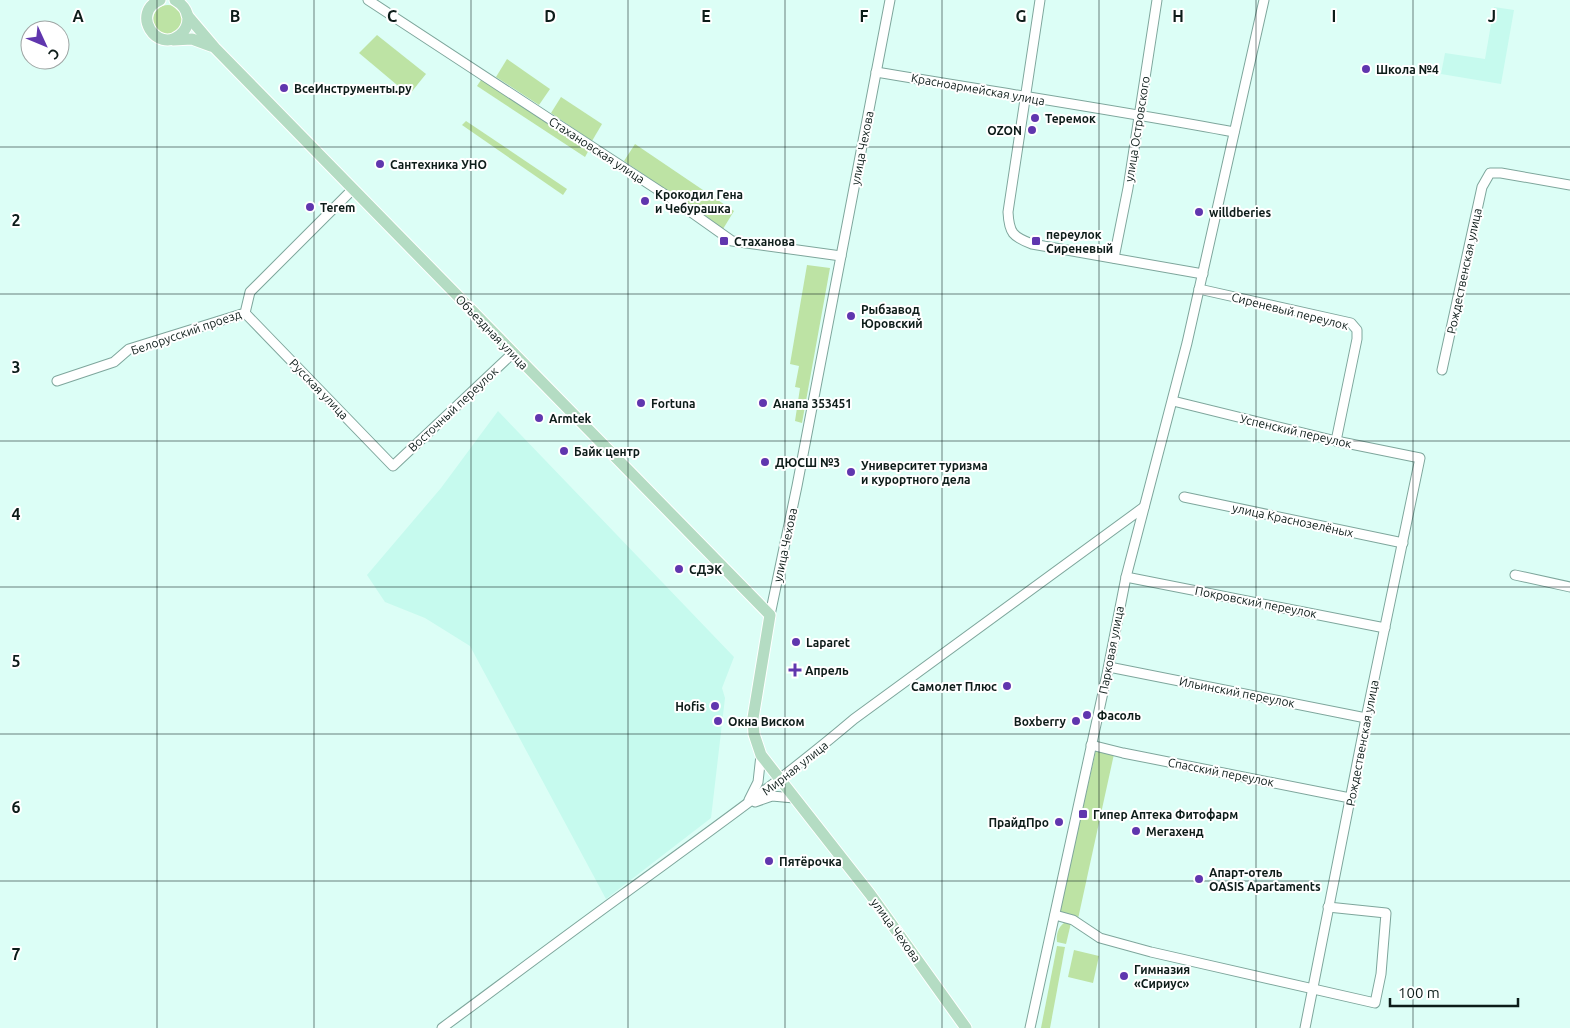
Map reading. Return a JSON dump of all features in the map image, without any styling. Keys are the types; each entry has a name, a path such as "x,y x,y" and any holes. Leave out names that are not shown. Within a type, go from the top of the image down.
{"main road":[{"path":"160,0 150,6 147,13 147,25 153,35 170,40 192,39 215,48"},
{"name":"Объездная улица","path":"177,1 215,48 770,615"},
{"path":"170,40 182,34 188,22 187,15"},
{"name":"улица Чехова","path":"770,615 753,718 754,734 761,755 870,894 966,1028"}],"street":[{"name":"Стахановская улица","path":"368,0 684,207 732,241 841,256"},
{"name":"улица Чехова","path":"770,615 797,486 890,0"},
{"path":"1040,0 1008,212 1009,224 1017,238 1032,244 1203,274"},
{"name":"улица Островского","path":"1114,258 1128,188 1157,0"},
{"name":"Парковая улица","path":"1030,1028 1126,577 1173,401 1200,289 1264,0"},
{"name":"Красноармейская улица","path":"876,72 1234,132"},
{"name":"Рождественская улица","path":"1442,370 1482,187 1490,173 1501,173 1570,185"},
{"name":"Белорусский проезд","path":"57,381 114,362 129,349 245,313 250,292 353,189"},
{"name":"Сиреневый переулок","path":"1200,289 1351,323 1357,330 1357,339 1336,441"},
{"name":"Русская улица","path":"245,313 393,466"},
{"name":"Восточный переулок","path":"393,466 513,353"},
{"name":"Успенский переулок","path":"1173,401 1336,441 1420,458"},
{"name":"Рождественская улица","path":"1305,1028 1366,718 1420,458"},
{"name":"улица Краснозелёных","path":"1184,497 1403,543"},
{"name":"Мирная улица","path":"443,1027 746,806 818,750 854,718 1144,507"},
{"path":"1515,575 1570,587"},
{"name":"Покровский переулок","path":"1126,577 1385,628"},
{"name":"Ильинский переулок","path":"1108,667 1366,718"},
{"name":"Спасский переулок","path":"1091,745 1350,798"},
{"path":"746,806 758,782 761,755"},
{"path":"746,806 772,796 794,798"},
{"path":"1055,915 1073,920 1100,938 1151,952 1375,1003 1381,974 1386,913 1328,907"}],"shaded area":[{"path":"1494,7 1514,10 1501,84 1441,74 1445,53 1485,59"},
{"path":"498,411 734,657 722,688 725,698 711,818 606,899 470,646 425,618 385,602 367,575 441,488"}],"green space":[{"path":"168,5 174,6 182,14 182,26 174,34 168,35 162,34 154,26 153,20 154,14 162,6"},
{"path":"377,35 426,74 409,95 359,53"},
{"path":"507,59 550,89 539,105 496,77"},
{"path":"483,77 590,148 585,157 477,86"},
{"path":"561,97 602,124 592,141 551,113"},
{"path":"466,121 567,189 563,195 462,125"},
{"path":"635,144 734,211 723,229 624,161"},
{"path":"807,265 830,268 802,423 795,421 800,388 795,387 799,366 790,364"},
{"path":"1096,750 1114,754 1078,919 1059,913"},
{"path":"1064,923 1071,923 1066,944 1057,942 1058,931"},
{"path":"1057,946 1065,947 1050,1028 1041,1028"},
{"path":"1074,950 1099,956 1093,983 1068,977"}],"place":[{"name":"Школа №4","path":"1366,69"},
{"name":"ВсеИнструменты.ру","path":"284,88"},
{"name":"Теремок","path":"1035,118"},
{"name":"OZON","path":"1032,130"},
{"name":"Сантехника УНО","path":"380,164"},
{"name":"Крокодил Гена и Чебурашка","path":"645,201"},
{"name":"Terem","path":"310,207"},
{"name":"willdberies","path":"1199,212"},
{"name":"Стаханова","path":"724,241"},
{"name":"переулок Сиреневый","path":"1036,241"},
{"name":"Рыбзавод Юровский","path":"851,316"},
{"name":"Fortuna","path":"641,403"},
{"name":"Анапа 353451","path":"763,403"},
{"name":"Armtek","path":"539,418"},
{"name":"Байк центр","path":"564,451"},
{"name":"ДЮСШ №3","path":"765,462"},
{"name":"Университет туризма и курортного дела","path":"851,472"},
{"name":"СДЭК","path":"679,569"},
{"name":"Laparet","path":"796,642"},
{"name":"Апрель","path":"795,670"},
{"name":"Самолет Плюс","path":"1007,686"},
{"name":"Hofis","path":"715,706"},
{"name":"Фасоль","path":"1087,715"},
{"name":"Окна Виском","path":"718,721"},
{"name":"Boxberry","path":"1076,721"},
{"name":"Гипер Аптека Фитофарм","path":"1083,814"},
{"name":"ПрайдПро","path":"1059,822"},
{"name":"Мегахенд","path":"1136,831"},
{"name":"Пятёрочка","path":"769,861"},
{"name":"Апарт-отель OASIS Apartaments","path":"1199,879"},
{"name":"Гимназия «Сириус»","path":"1124,976"}]}
